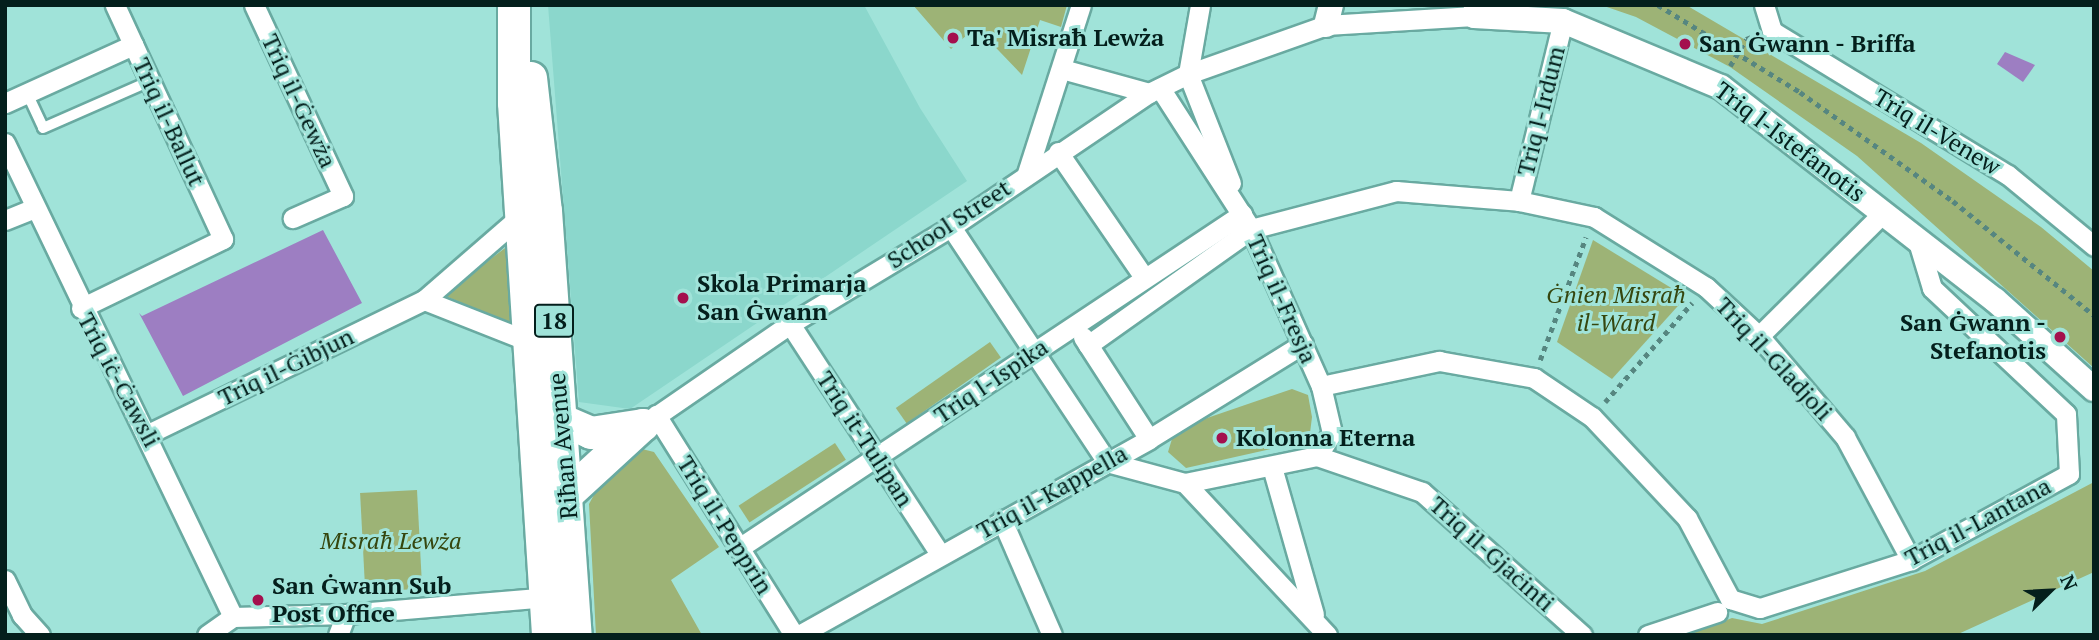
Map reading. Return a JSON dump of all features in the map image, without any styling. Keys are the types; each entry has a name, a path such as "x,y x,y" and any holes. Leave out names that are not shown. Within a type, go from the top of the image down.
{"main road":[{"name":"Riħan Avenue","path":"514,7 514,103 533,342 548,635"},
{"name":"Riħan Avenue","path":"514,7 535,100 568,494 576,635"},
{"path":"561,420 591,433 650,420"},
{"path":"568,494 650,420"}],"street":[{"name":"Triq il-Ballut","path":"81,308 223,239 115,5"},
{"name":"Triq il-Ġewża","path":"254,5 343,196 293,218"},
{"path":"1027,173 1081,5"},
{"path":"1188,74 1200,5"},
{"path":"1764,5 1772,31"},
{"name":"Triq l-Istefanotis","path":"1188,74 1328,15 1475,10 1563,21 1721,87 1833,170 1919,245 1996,300 2094,389"},
{"name":"Triq l-Irdum","path":"1519,201 1563,21"},
{"name":"Triq il-Venew","path":"1772,31 2008,175 2094,246"},
{"path":"5,103 133,45"},
{"path":"1062,69 1154,90"},
{"name":"School Street","path":"650,420 790,324 951,227 1058,152 1154,90 1188,74"},
{"name":"Triq il-Fresja","path":"1188,74 1247,221 1321,386"},
{"name":"Triq il-Fresja","path":"1154,90 1247,221"},
{"name":"Triq iċ-Ċawsli","path":"5,143 81,308 148,433 233,617"},
{"path":"1058,152 1144,277"},
{"name":"Triq il-Gladjoli","path":"1247,221 1396,191 1519,201 1594,217 1706,287 1759,336 1845,437 1911,560"},
{"path":"5,220 34,208"},
{"name":"Triq il-Ġibjun","path":"148,433 424,300 523,214"},
{"path":"1759,336 1882,214"},
{"name":"Triq l-Ispika","path":"739,548 1144,277 1247,221"},
{"name":"Triq l-Ispika","path":"1088,345 1247,221"},
{"path":"951,227 1107,462 1185,483 1317,456 1332,433 1321,386 1439,360 1534,377 1592,416 1687,518 1723,605 1648,635"},
{"name":"Triq il-Lantana","path":"1723,605 1759,608 1911,560 2069,474 2066,414 1932,288 1919,245"},
{"path":"424,300 533,342"},
{"name":"Triq it-Tulipan","path":"790,324 939,553"},
{"path":"1075,325 1149,439"},
{"name":"Triq il-Kappella","path":"797,635 939,553 1149,439 1303,344"},
{"name":"Triq il-Pepprin","path":"650,420 797,635"},
{"name":"Triq il-Gjaċinti","path":"1317,456 1422,492 1582,635"},
{"path":"1272,467 1315,617"},
{"path":"1185,483 1315,617 1327,635"},
{"path":"1002,520 1052,635"},
{"path":"5,580 22,615 40,635"},
{"path":"207,635 233,617 346,614 547,597"},
{"path":"338,635 346,614"}],"lane":[{"path":"27,93 43,128 150,80"}],"path":[{"path":"1658,5 1739,51 1953,201 2094,315"},
{"path":"1721,87 1746,39 1772,31"},
{"path":"1534,377 1594,217"},
{"path":"1592,416 1706,287"}],"shaded area":[{"name":"Skola Primarja San Ġwann","path":"548,5 864,5 920,108 967,181 630,409 579,402"},
{"path":"2005,52 2035,65 2023,82 1997,64"},
{"path":"323,230 362,303 183,396 139,313 142,316"}],"green space":[{"path":"913,5 1067,5 1061,27 1040,20 1022,75 976,27 951,49"},
{"path":"1601,5 1686,5 1921,143 2041,227 2094,271 2094,368 1857,156 1730,67 1636,17"},
{"name":"Ġnien Misraħ il-Ward","path":"1593,240 1686,297 1612,379 1557,342"},
{"path":"513,242 517,326 443,295"},
{"path":"990,342 1001,358 907,424 896,408"},
{"path":"1292,389 1308,395 1312,417 1310,433 1297,443 1186,468 1168,452 1175,429"},
{"path":"835,443 846,460 749,522 739,506"},
{"path":"642,449 654,452 719,547 671,580 702,635 596,635 589,504 607,471"},
{"path":"2094,482 2094,572 1956,635 1688,635 1732,618 1762,624 1925,571"},
{"name":"Misraħ Lewża","path":"417,490 422,589 365,592 360,493"}],"place":[{"name":"Ta' Misraħ Lewża","path":"953,38"},
{"name":"San Ġwann - Briffa","path":"1685,44"},
{"name":"Skola Primarja San Ġwann","path":"683,298"},
{"name":"San Ġwann - Stefanotis","path":"2060,337"},
{"name":"Kolonna Eterna","path":"1222,438"},
{"name":"San Ġwann Sub Post Office","path":"258,600"}]}
